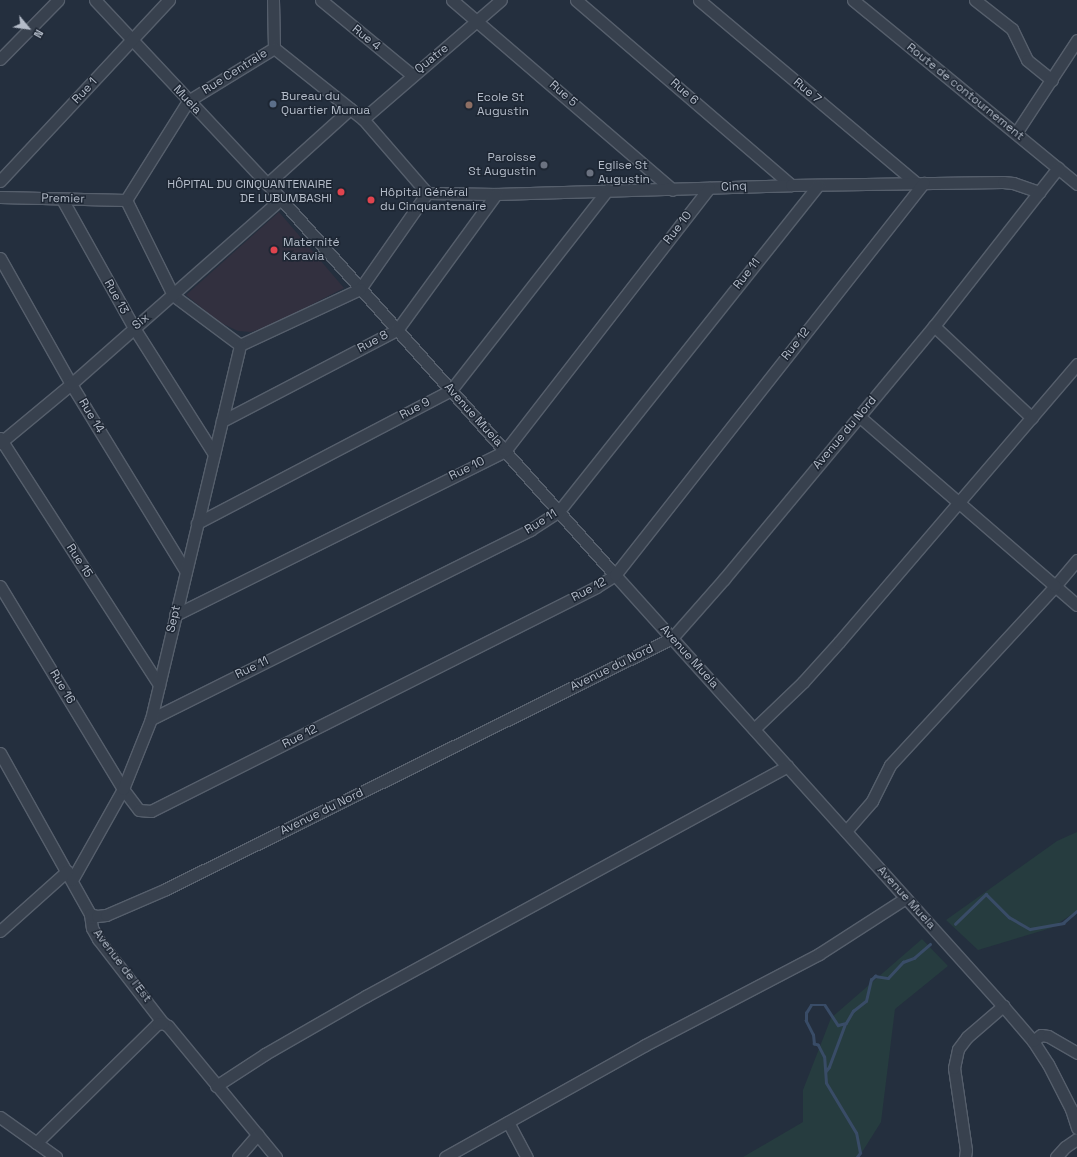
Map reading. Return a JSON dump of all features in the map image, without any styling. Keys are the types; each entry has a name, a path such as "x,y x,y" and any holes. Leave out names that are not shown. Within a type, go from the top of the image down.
{"street":[{"path":"0,59 58,0"},
{"name":"Muela","path":"95,0 281,199"},
{"name":"Rue 1","path":"0,181 169,0"},
{"path":"273,0 274,48"},
{"name":"Rue 4","path":"321,0 412,75"},
{"name":"Rue 5","path":"452,0 673,190"},
{"name":"Quatre","path":"363,119 412,75 478,21 501,0"},
{"name":"Rue 6","path":"576,0 791,185"},
{"name":"Rue 7","path":"699,0 919,183"},
{"name":"Route de contournement","path":"853,0 1058,168 1076,181"},
{"path":"975,0 1012,30 1027,60 1052,80"},
{"path":"1016,133 1077,40"},
{"name":"Rue Centrale","path":"126,200 188,101 274,48 363,119 427,193"},
{"path":"267,184 350,108"},
{"name":"Avenue du Nord","path":"90,914 106,916 166,889 672,638 729,573 934,326 1058,168"},
{"name":"Cinq","path":"427,193 496,194 607,190 673,190 791,185 1003,182 1013,183 1039,192"},
{"name":"Rue 12","path":"123,789 139,810 150,812 596,587 615,575 919,183"},
{"name":"Rue 11","path":"151,719 530,530 559,511 818,185"},
{"name":"Rue 10","path":"175,615 504,451 709,188"},
{"name":"Rue 9","path":"197,523 451,390 607,190"},
{"path":"126,200 173,295 240,345 360,289 427,193"},
{"name":"Rue 8","path":"222,422 397,330 496,194"},
{"name":"Premier","path":"0,197 126,200"},
{"name":"Rue 13","path":"62,198 134,328 214,454"},
{"name":"Avenue Muela","path":"281,199 504,451 1033,1041 1060,1087 1071,1109 1077,1128"},
{"name":"Six","path":"1,440 71,384 281,199"},
{"name":"Rue 14","path":"0,258 71,384 186,572"},
{"path":"934,326 1032,418"},
{"name":"Sept","path":"0,931 69,876 123,789 151,719 240,345"},
{"path":"754,729 824,659 959,504 1077,364"},
{"path":"859,416 959,504 1077,604"},
{"name":"Rue 15","path":"1,440 159,685"},
{"path":"846,831 872,801 890,764 1055,586 1077,560"},
{"name":"Rue 16","path":"0,586 123,789"},
{"name":"Avenue de l'Est","path":"0,753 90,914 92,928 98,939 163,1023 168,1026 276,1157"},
{"path":"216,1086 265,1054 366,996 787,766"},
{"path":"445,1157 645,1045 820,954 906,898"},
{"path":"965,1157 966,1150 954,1068 958,1049 967,1037 1003,1006"},
{"path":"36,1143 157,1024 163,1023"},
{"path":"1033,1041 1041,1036 1048,1036 1077,1053"},
{"path":"0,1117 56,1157"},
{"path":"508,1122 527,1157"},
{"path":"238,1157 258,1134"},
{"path":"1056,1157 1065,1147 1077,1140"}],"shaded area":[{"name":"Maternité Karavia","path":"279,212 344,288 270,326 251,332 238,331 219,322 186,295"}],"green space":[{"path":"1077,832 1077,911 1051,928 978,950 946,920 1057,841"},
{"path":"922,939 948,966 895,1009 881,1122 859,1157 743,1157 803,1122 803,1090 831,1018"}],"waterway":[{"path":"955,924 986,894 1009,917 1030,929 1063,923 1077,911"},
{"path":"857,1157 860,1153 856,1133 826,1083 824,1057 818,1045 814,1044 813,1035 806,1021 806,1013 811,1005 825,1005 838,1025 846,1023 853,1011 866,1001 871,980 875,976 888,978 903,962 914,958 930,944"},
{"path":"826,1071 829,1067 845,1024"}],"place":[{"name":"Bureau du Quartier Munua","path":"273,104"},
{"name":"Ecole St Augustin","path":"469,105"},
{"name":"Paroisse St Augustin","path":"544,165"},
{"name":"Eglise St Augustin","path":"590,173"},
{"name":"HÔPITAL DU CINQUANTENAIRE DE LUBUMBASHI","path":"341,192"},
{"name":"Hôpital Général du Cinquantenaire","path":"371,200"},
{"name":"Maternité Karavia","path":"274,250"}]}
